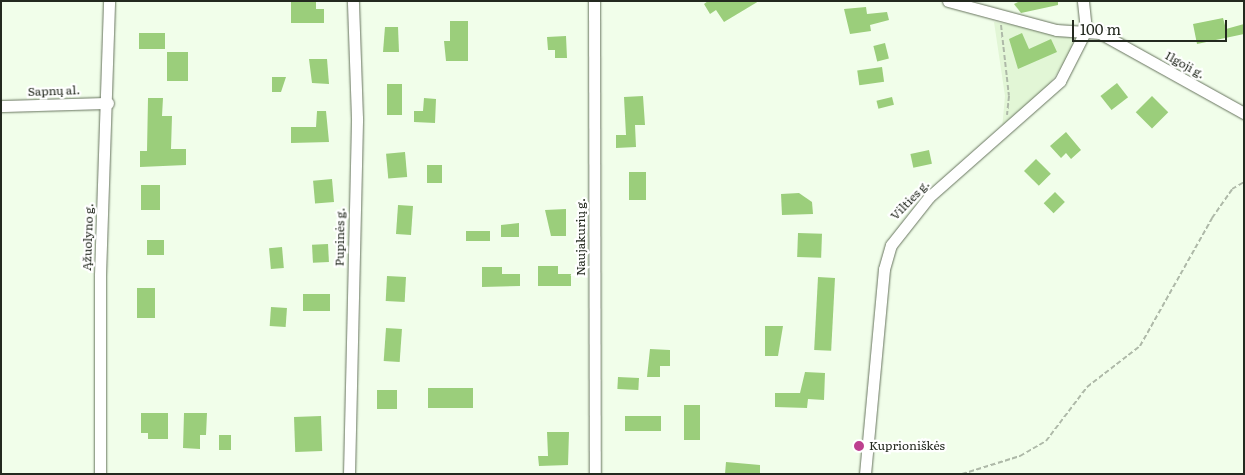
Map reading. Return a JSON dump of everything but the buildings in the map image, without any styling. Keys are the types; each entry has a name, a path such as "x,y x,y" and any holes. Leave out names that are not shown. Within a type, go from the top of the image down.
{"street":[{"name":"Ąžuolyno g.","path":"100,474 100,275 108,103 109,1"},
{"name":"Pupinės g.","path":"349,474 357,118 352,1"},
{"name":"Naujakurių g.","path":"594,1 594,474"},
{"name":"Ilgoji g.","path":"948,1 1000,17 1056,30 1086,30 1112,38 1244,113"},
{"path":"1082,1 1086,30"},
{"name":"Vilties g.","path":"865,474 884,269 891,245 929,197 1004,134 1060,81 1086,30"},
{"name":"Sapnų al.","path":"1,106 108,103"}],"path":[{"path":"1000,17 1009,96 1004,134"},
{"path":"962,474 1020,456 1046,441 1087,387 1140,346 1212,218 1232,189 1244,182"}],"shaded area":[{"path":"994,22 1077,35 1071,53 1043,93 1002,129 1005,96"}],"place":[{"name":"Kuprioniškės","path":"859,446"}]}
